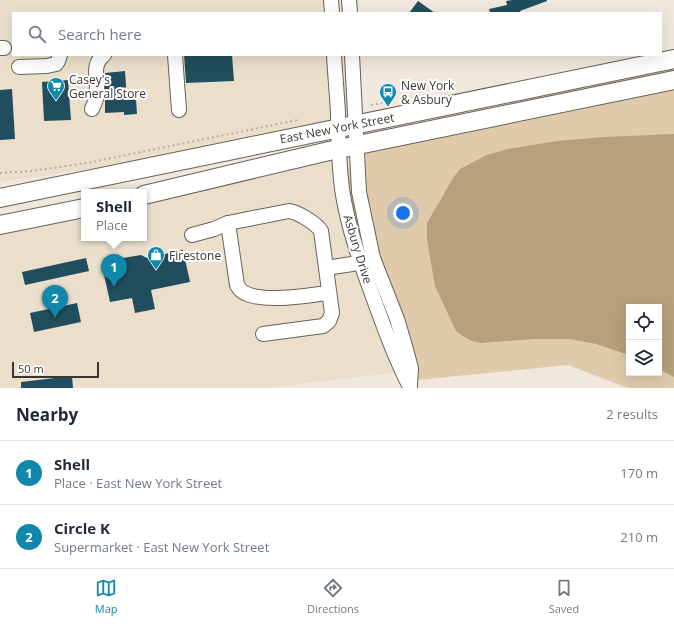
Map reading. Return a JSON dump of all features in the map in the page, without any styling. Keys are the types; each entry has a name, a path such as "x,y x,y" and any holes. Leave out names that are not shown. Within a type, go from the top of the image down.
{"main road":[{"name":"East New York Street","path":"0,198 674,59"},
{"name":"East New York Street","path":"147,194 265,165 338,149 674,80"},
{"path":"0,225 81,209"}],"street":[{"path":"331,0 332,12"},
{"path":"349,0 350,12"},
{"path":"19,67 52,65 58,61 60,56"},
{"path":"92,109 97,96 96,65 99,59 103,56"},
{"path":"175,56 179,110"},
{"name":"Asbury Drive","path":"334,56 338,149 342,188 349,227 397,319 411,368 410,387"},
{"name":"Asbury Drive","path":"352,56 359,192 366,260"},
{"path":"192,235 214,229 228,223 289,211 294,212 319,227 322,231 332,313 329,321 323,326 263,334"},
{"path":"228,223 237,285 242,292 275,299 329,293"},
{"path":"326,268 366,260"}],"path":[{"path":"0,173 32,171 87,163 302,120"}],"shaded area":[{"path":"0,0 344,0 345,12 12,12 12,56 346,56 349,117 110,166 0,182"},
{"path":"674,66 674,72 482,111 543,93"},
{"path":"674,88 674,388 628,388 568,365 417,380 399,305 373,237 362,180 366,152"},
{"path":"674,134 674,377 662,371 662,304 626,304 626,354 596,344 570,339 535,339 481,343 472,341 456,331 435,286 427,240 427,223 453,178 460,169 487,155 508,149 557,141"},
{"path":"366,152 362,180 416,370 268,388 0,388 0,235 81,218 81,241 147,241 147,202 305,164"},
{"path":"345,167 349,167 351,170 354,198 363,237 361,243 358,243"}],"building":[{"path":"547,0 520,12 490,12 489,9 507,5 506,1"},
{"path":"418,1 434,12 410,12"},
{"path":"184,56 232,56 234,81 186,83"},
{"path":"125,71 127,100 136,99 137,114 124,115 124,112 105,113 105,73"},
{"name":"Casey's General Store","path":"68,80 71,120 44,121 42,82"},
{"path":"12,89 15,139 0,140 0,90"},
{"name":"Firestone","path":"183,250 190,282 151,290 155,309 135,313 132,298 110,302 104,275 126,271 123,258 141,255 147,258"},
{"path":"86,258 89,271 25,285 22,272"},
{"path":"77,303 81,322 34,332 30,313"},
{"path":"72,376 73,388 21,388 21,382"}],"place":[{"name":"Casey's General Store","path":"56,101"},
{"name":"New York & Asbury","path":"388,107"},
{"name":"Firestone","path":"156,270"},
{"name":"Shell","path":"114,287"},
{"name":"Circle K","path":"55,318"}]}
